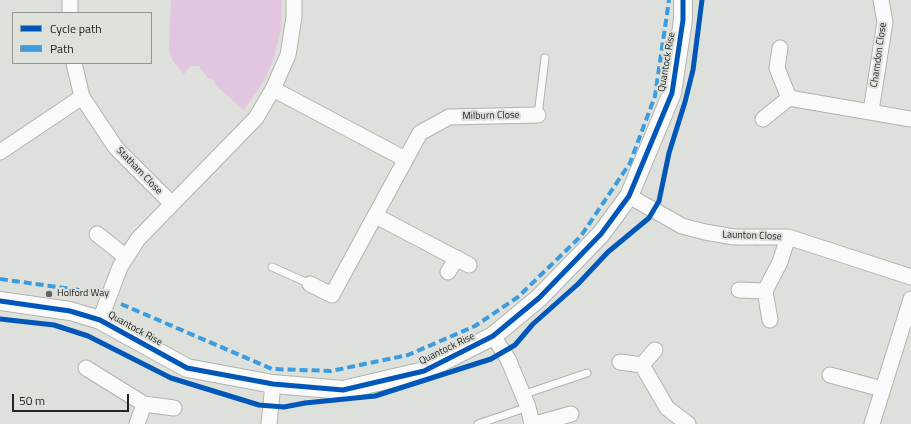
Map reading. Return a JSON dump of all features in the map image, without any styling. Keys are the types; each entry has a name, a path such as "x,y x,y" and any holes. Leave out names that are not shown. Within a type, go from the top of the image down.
{"street":[{"path":"70,0 70,12"},
{"path":"100,320 120,267 138,239 171,203 256,118 273,89 288,55 294,17 294,0"},
{"name":"Quantock Rise","path":"0,300 70,311 100,320 187,368 273,384 343,390 424,372 493,336 539,298 601,234 629,196 672,93 683,20 683,0"},
{"name":"Charndon Close","path":"871,111 885,22 881,0"},
{"path":"780,48 777,68 789,98"},
{"name":"Statham Close","path":"74,64 82,97 116,148 171,203"},
{"path":"273,89 405,159"},
{"path":"0,152 82,97"},
{"path":"763,119 789,98 911,119"},
{"name":"Milburn Close","path":"310,284 332,295 420,133 449,117 538,115"},
{"name":"Launton Close","path":"629,196 682,226 734,237 788,237 911,277"},
{"path":"376,216 463,261 448,272"},
{"path":"97,234 126,257"},
{"name":"Launton Close","path":"765,291 780,262 788,237"},
{"path":"738,290 765,291 770,320"},
{"path":"872,424 911,299"},
{"path":"493,336 508,359 534,424 571,414"},
{"path":"642,365 656,350"},
{"path":"620,362 642,365"},
{"path":"642,365 667,408 688,424"},
{"path":"86,368 144,404 174,408"},
{"path":"830,375 882,389"},
{"path":"269,424 273,384"},
{"path":"137,424 144,404"}],"lane":[{"name":"Milburn Close","path":"538,115 545,58"},
{"path":"272,267 310,284"},
{"path":"478,424 587,373"}],"shaded area":[{"path":"171,0 282,0 281,29 274,58 264,81 244,110 216,86 214,80 208,78 199,66 190,66 184,74 172,60 169,50"}],"marked path":[{"path":"121,304 272,369 331,371 408,355 475,326 518,297 581,236 630,163 655,96 669,0"},
{"path":"0,279 93,292"}],"cycle path":[{"path":"0,301 70,311 100,320 187,368 273,384 343,390 424,371 493,336 539,298 601,234 629,196 672,93 683,20 683,0"},
{"path":"0,319 54,325 88,336 171,378 259,405 284,407 305,403 375,396 491,359 515,345 533,324 578,284 608,252 649,218 659,201 669,153 685,102 693,70 702,0"}],"place":[{"name":"Holford Way","path":"49,294"}]}
